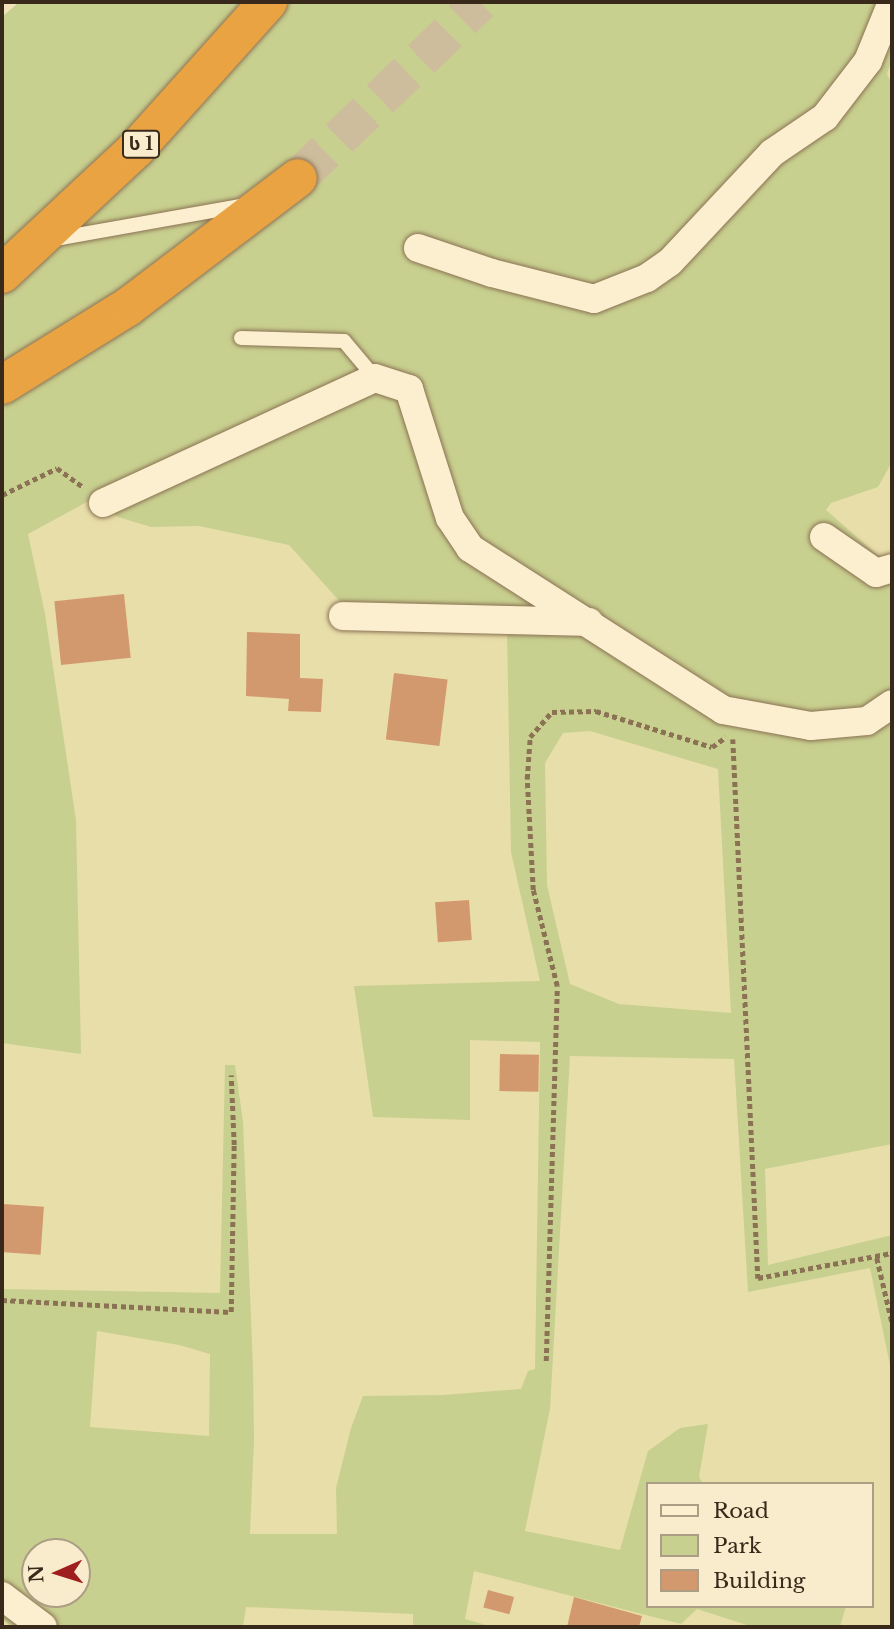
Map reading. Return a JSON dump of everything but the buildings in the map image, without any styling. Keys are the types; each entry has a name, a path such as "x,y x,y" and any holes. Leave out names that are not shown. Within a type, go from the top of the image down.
{"highway":[{"name":"ს 1","path":"2,274 136,149 268,2"},
{"path":"2,385 128,307 298,178"}],"street":[{"path":"418,248 492,273 594,299 647,278 670,262 772,153 825,117 868,61 892,2"},
{"path":"103,503 375,378 409,389 450,518 470,548 723,710 811,726 867,721 892,704"},
{"path":"824,537 876,573 892,568"},
{"path":"343,616 589,622"},
{"path":"2,1595 43,1627"}],"lane":[{"path":"36,242 268,201"},
{"path":"241,338 344,341 375,378"}],"path":[{"path":"2,495 57,468 103,503"},
{"path":"546,1361 556,986 533,890 527,779 530,737 552,712 596,711 712,747 733,732 758,1278 877,1258 892,1252"},
{"path":"2,1300 231,1312 234,1145 231,1075"},
{"path":"877,1258 892,1322"}],"shaded area":[{"path":"892,2 892,1627 2,1627 2,334"}],"green space":[{"path":"19,2 892,2 892,59 887,74 892,84 892,462 878,487 831,503 826,510 882,559 892,556 892,1144 765,1169 768,1265 892,1235 892,1375 870,1268 748,1292 734,1059 570,1056 550,1409 525,1531 620,1550 648,1451 680,1428 708,1424 699,1477 702,1482 646,1482 646,1608 845,1608 840,1627 753,1627 697,1609 681,1624 474,1571 465,1619 493,1627 413,1627 413,1614 246,1607 243,1627 11,1627 2,1618 2,1289 220,1293 225,1065 235,1065 243,1122 253,1368 254,1440 250,1534 337,1534 336,1488 351,1428 363,1396 443,1395 521,1389 528,1371 535,1369 540,1042 470,1040 470,1120 373,1117 354,986 540,981 511,852 507,631 343,605 289,545 199,526 151,527 118,517 96,497 28,534 45,614 76,820 81,1054 2,1043 2,17","holes":["590,731 718,769 731,1013 619,1004 570,984 547,885 545,763 563,733","97,1331 179,1345 210,1354 209,1436 90,1427"]}],"tunnel":[{"path":"298,178 480,2"}]}
